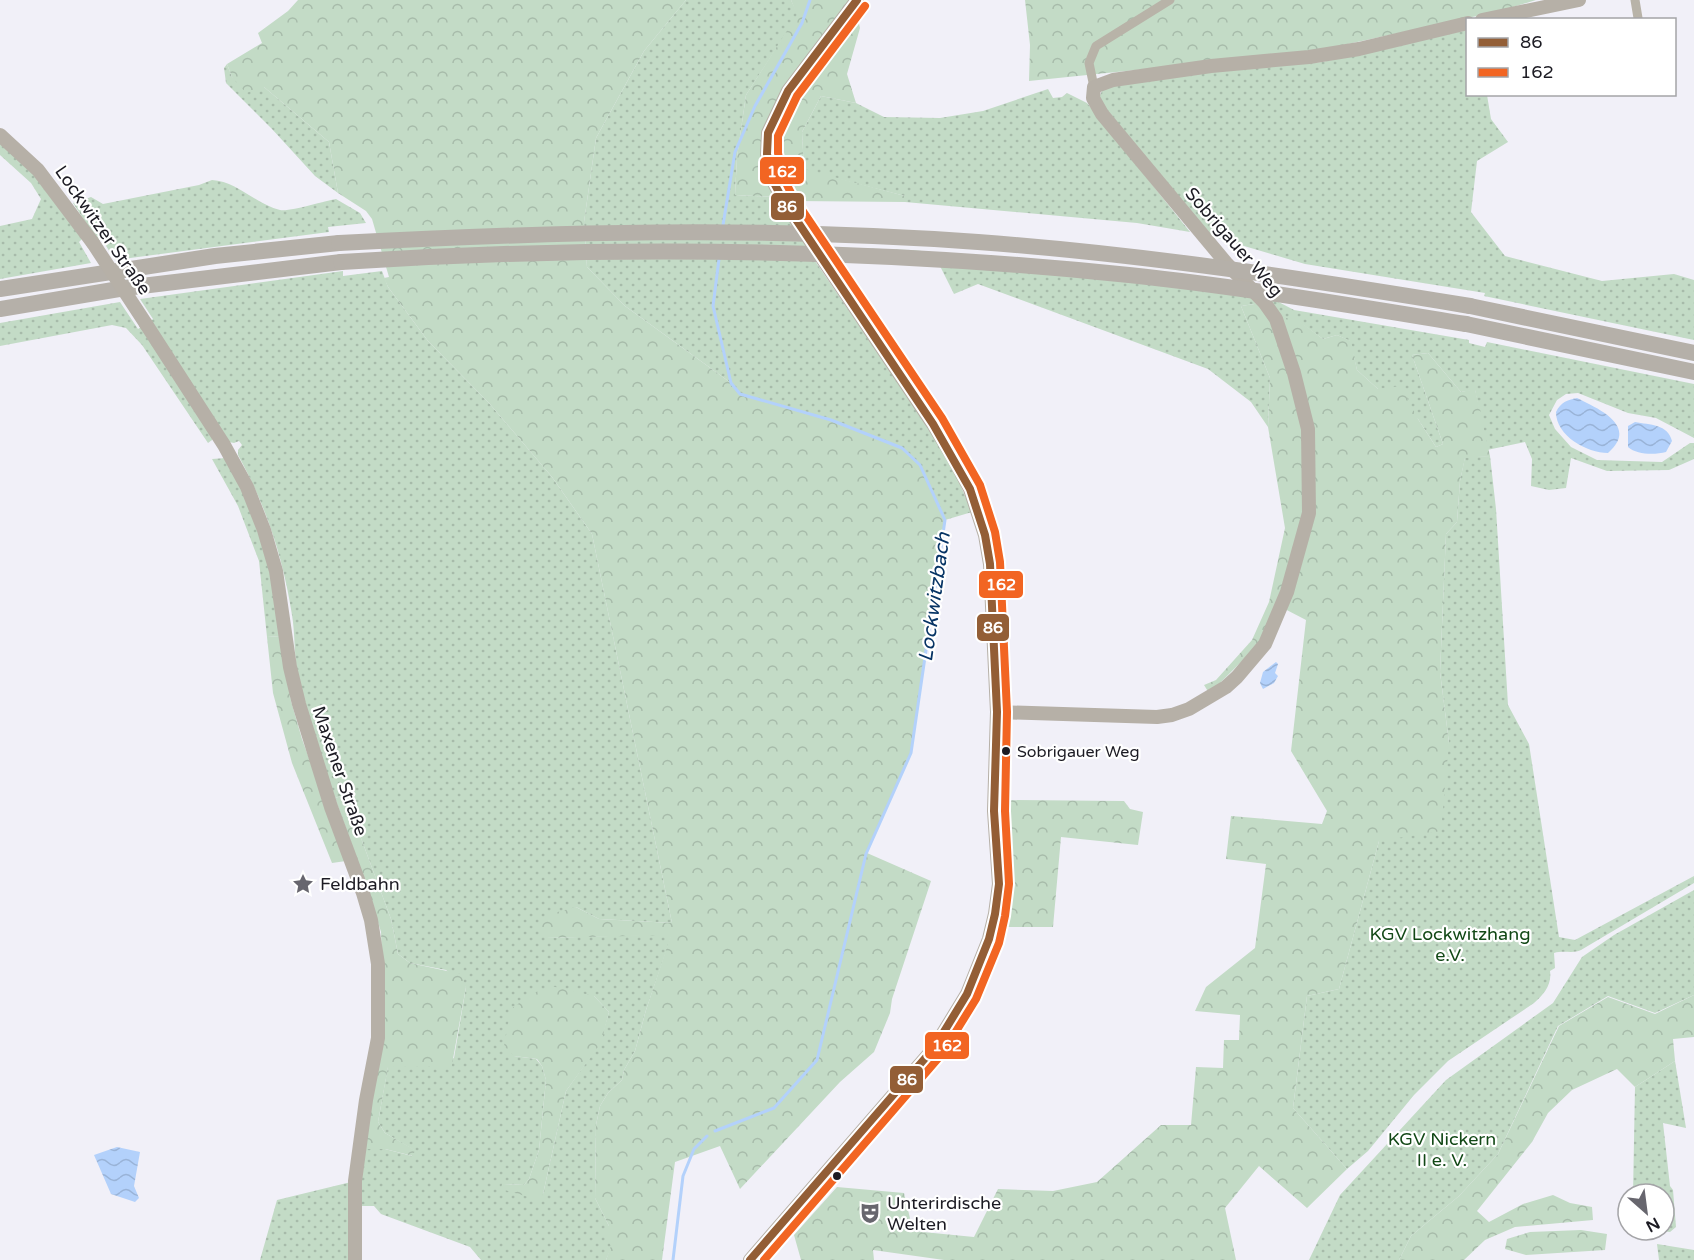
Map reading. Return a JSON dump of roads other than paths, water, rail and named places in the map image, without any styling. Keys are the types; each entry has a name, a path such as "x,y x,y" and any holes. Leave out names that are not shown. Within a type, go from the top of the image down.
{"highway":[{"path":"0,289 215,256 339,243 461,237 695,232 904,237 1136,256 1298,277 1470,306 1694,353"},
{"path":"0,309 136,287 341,262 467,255 690,252 908,257 1129,275 1294,296 1466,324 1694,372"}],"street":[{"path":"750,1260 922,1062 944,1032 967,994 989,939 999,884 994,811 997,712 990,564 986,535 970,489 954,459 783,200 773,181 767,154 768,133 788,91 857,0"},
{"path":"1170,0 1096,46 1089,63 1094,87 1113,80 1211,66 1310,57 1359,49 1466,23"},
{"path":"1490,18 1579,0"},
{"path":"1635,0 1638,18"},
{"name":"Sobrigauer Weg","path":"997,712 1157,717 1189,709 1211,697 1237,677 1265,644 1287,592 1309,513 1308,429 1294,374 1276,319 1264,302 1227,264 1102,114 1093,98 1094,87"},
{"name":"Lockwitzer Straße","path":"0,135 39,170 93,243 146,324"},
{"name":"Maxener Straße","path":"146,324 224,445 247,487 264,530 276,572 290,667 302,716 371,920 378,964 378,1038 366,1100 355,1181 355,1260"}],"water":[{"path":"1577,398 1605,413 1618,427 1619,435 1616,443 1608,453 1591,450 1574,442 1561,429 1556,412 1565,402"},
{"path":"1635,422 1658,426 1667,431 1672,441 1666,452 1646,454 1628,447 1628,426"},
{"path":"1276,662 1278,664 1275,673 1278,676 1274,683 1263,689 1260,683 1263,672"},
{"path":"117,1147 140,1152 134,1186 139,1198 135,1202 111,1194 94,1155"}],"waterway":[{"name":"Lockwitzbach","path":"723,225 735,152 755,106 802,23 810,0"},
{"name":"Lockwitzbach","path":"715,1131 774,1108 817,1060 866,854 911,753 945,520 920,465 902,448 831,420 740,394 731,383 713,306 719,259"},
{"name":"Lockwitzbach","path":"673,1260 683,1176 694,1149 707,1136"}],"place":[{"name":"Sobrigauer Weg","path":"1006,751"},
{"name":"Feldbahn","path":"303,884"},
{"name":"Unterirdische Welten","path":"870,1213"}],"park label":[{"name":"KGV Lockwitzhang e.V.","path":"1450,944"},
{"name":"KGV Nickern II e. V.","path":"1442,1149"}]}
